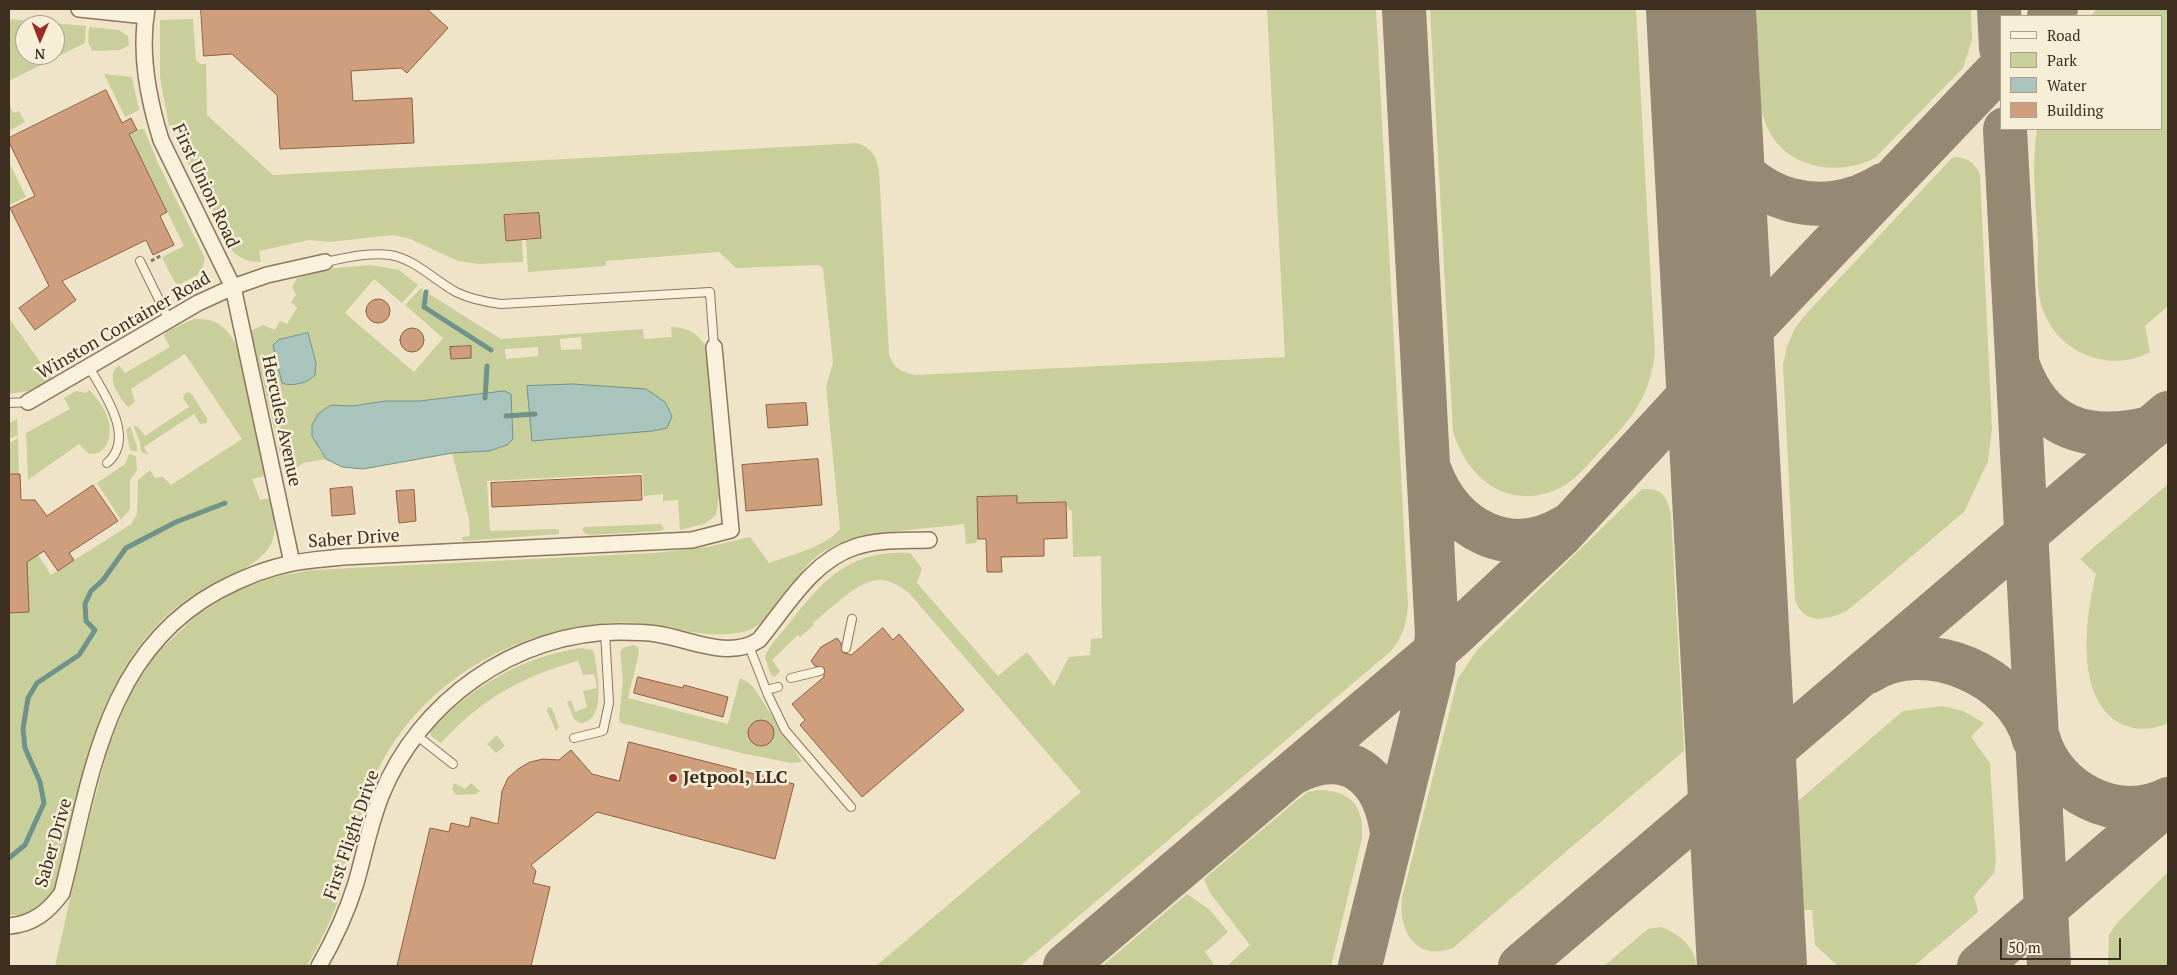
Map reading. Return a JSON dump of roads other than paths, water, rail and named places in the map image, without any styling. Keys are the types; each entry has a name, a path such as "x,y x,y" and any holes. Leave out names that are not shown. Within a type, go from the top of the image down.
{"street":[{"path":"79,9 146,13"},
{"name":"First Union Road","path":"146,13 146,76 161,140 233,287"},
{"name":"Winston Container Road","path":"28,402 169,320 233,287 267,275 325,262"},
{"name":"Hercules Avenue","path":"233,287 292,563"},
{"name":"Saber Drive","path":"9,929 29,922 48,911 62,894 103,732 125,683 144,654 177,619 204,599 253,574 292,563 342,557 692,540 731,530 714,347"},
{"path":"750,646 759,640 811,575 832,557 856,546 887,541 929,540"},
{"name":"First Flight Drive","path":"319,966 341,922 352,894 381,797 401,757 416,735 459,690 481,674 510,658 562,640 604,632 658,634 701,645 719,647 750,646"}],"lane":[{"path":"325,262 371,255 395,256 411,262 457,292 481,301 500,304 710,292 714,347"},
{"path":"140,261 169,320"},
{"path":"88,367 117,418 118,446 116,456 107,463"},
{"path":"9,403 28,402"},
{"path":"846,648 852,619"},
{"path":"574,738 602,731 610,703 604,632"},
{"path":"750,646 766,690 785,730 851,807"},
{"path":"791,678 820,671"},
{"path":"766,690 778,687"},
{"path":"416,735 453,764"}],"water":[{"path":"308,333 316,363 315,375 300,384 290,385 282,383 273,345 278,340"},
{"path":"573,384 646,389 665,402 672,416 667,428 653,431 532,441 527,386"},
{"path":"505,391 511,394 513,439 507,445 489,451 452,453 363,469 342,467 326,459 312,436 312,425 318,414 331,405 352,406 386,401 419,401"}],"waterway":[{"path":"426,292 424,307 491,350"},
{"path":"485,398 487,366"},
{"path":"506,416 535,414"},
{"path":"9,858 25,845 44,803 40,782 25,748 23,729 28,698 37,683 79,655 95,630 86,621 85,604 91,591 103,580 126,548 176,522 225,503"}],"place":[{"name":"Jetpool, LLC","path":"673,778"}]}
